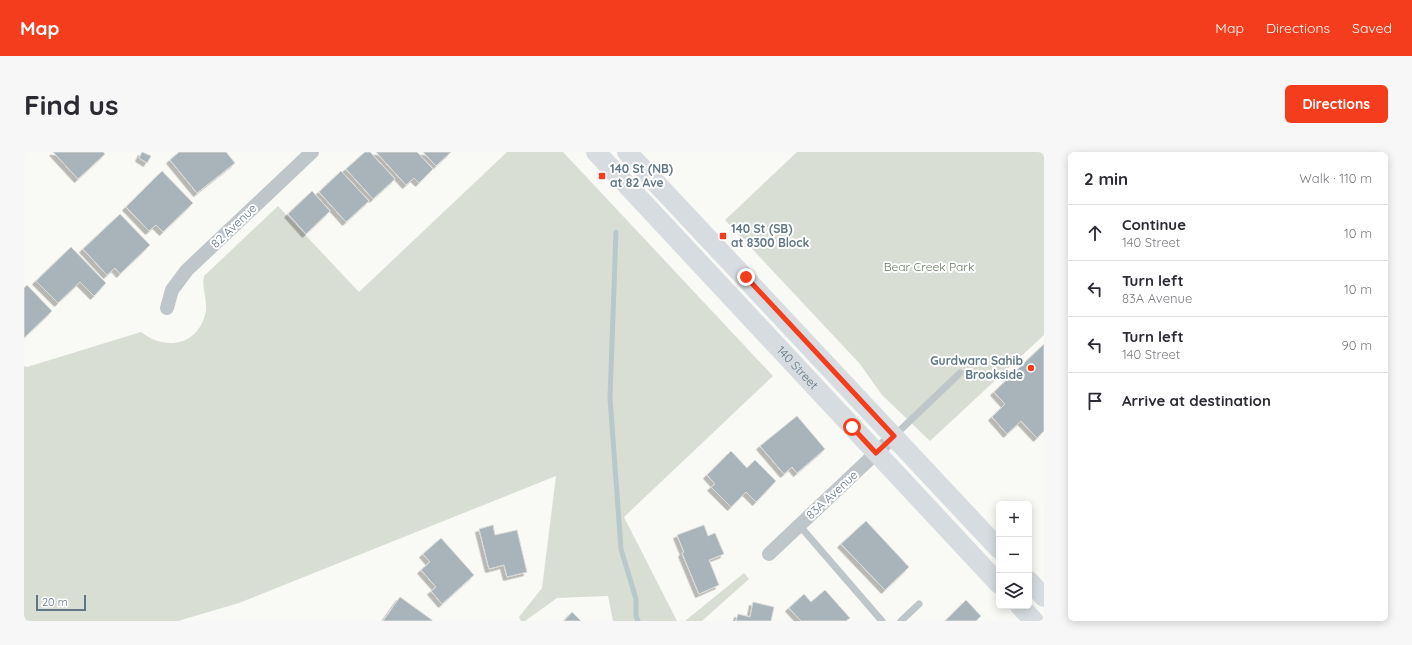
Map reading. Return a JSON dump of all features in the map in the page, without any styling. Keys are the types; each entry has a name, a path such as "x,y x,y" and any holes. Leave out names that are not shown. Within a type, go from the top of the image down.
{"main road":[{"name":"140 Street","path":"596,152 996,581"},
{"path":"627,152 996,546"},
{"path":"1032,584 1044,597"},
{"path":"1023,609 1034,621"}],"street":[{"name":"82 Avenue","path":"167,308 172,290 187,270 312,152"},
{"name":"83A Avenue","path":"769,554 894,436"}],"lane":[{"path":"894,436 960,373"},
{"path":"800,525 882,621"},
{"path":"900,621 918,604"}],"green space":[{"path":"507,152 563,152 773,376 624,517 677,621 613,621 608,596 557,598 525,621 521,621 519,617 542,588 556,476 239,603 178,621 24,621 24,366 27,367 141,332 150,338 169,343 187,339 201,326 205,315 206,305 203,286 204,276 278,206 359,292"},
{"name":"Bear Creek Park","path":"797,152 1044,152 1044,335 930,441 882,395 860,364 725,220"},
{"path":"744,573 749,579 702,621 685,621"}],"building":[{"path":"53,152 103,152 105,154 78,179"},
{"path":"142,152 151,156 147,163 139,158"},
{"path":"179,152 226,152 235,163 197,193 170,160"},
{"path":"365,152 370,152 395,179 373,199 346,169"},
{"path":"376,152 417,152 433,169 419,183 414,178 406,185"},
{"path":"423,152 451,152 436,166"},
{"path":"162,171 193,203 163,232 156,225 149,231 126,207"},
{"path":"341,171 369,201 346,222 319,192"},
{"path":"312,191 330,211 306,234 288,214"},
{"path":"120,214 150,245 120,274 115,268 107,275 83,249"},
{"path":"71,247 106,283 94,296 80,282 58,303 36,281"},
{"path":"27,285 52,311 24,338 24,288"},
{"name":"Gurdwara Sahib Brookside","path":"1044,344 1044,431 1037,438 1021,421 1007,434 992,417 1005,404 994,392"},
{"path":"797,416 825,449 797,473 792,467 784,474 760,446"},
{"path":"731,451 747,468 755,460 776,481 756,502 746,492 731,507 711,487 715,484 707,475"},
{"path":"866,521 909,567 885,590 841,544"},
{"path":"493,525 495,535 517,530 527,572 507,577 504,565 489,569 479,529"},
{"path":"704,525 708,536 715,533 724,554 709,560 719,585 699,594 682,553 684,552 677,535"},
{"path":"441,538 474,575 442,604 431,591 436,587 421,570 430,562 423,554"},
{"path":"825,590 850,618 846,621 801,621 789,608 804,594 811,602"},
{"path":"400,597 432,620 432,621 383,621"},
{"path":"966,600 981,616 976,621 945,621"},
{"path":"753,602 774,607 771,621 736,621 738,614 750,617"},
{"path":"572,612 581,621 564,621"}],"waterway":[{"path":"616,232 610,398 621,549 636,599 636,616 638,621"}],"place":[{"name":"140 St (NB) at 82 Ave","path":"602,176"},
{"name":"140 St (SB) at 8300 Block","path":"723,236"},
{"name":"Gurdwara Sahib Brookside","path":"1031,368"}],"route":[{"path":"746,277 894,436 876,453 852,427"}]}
